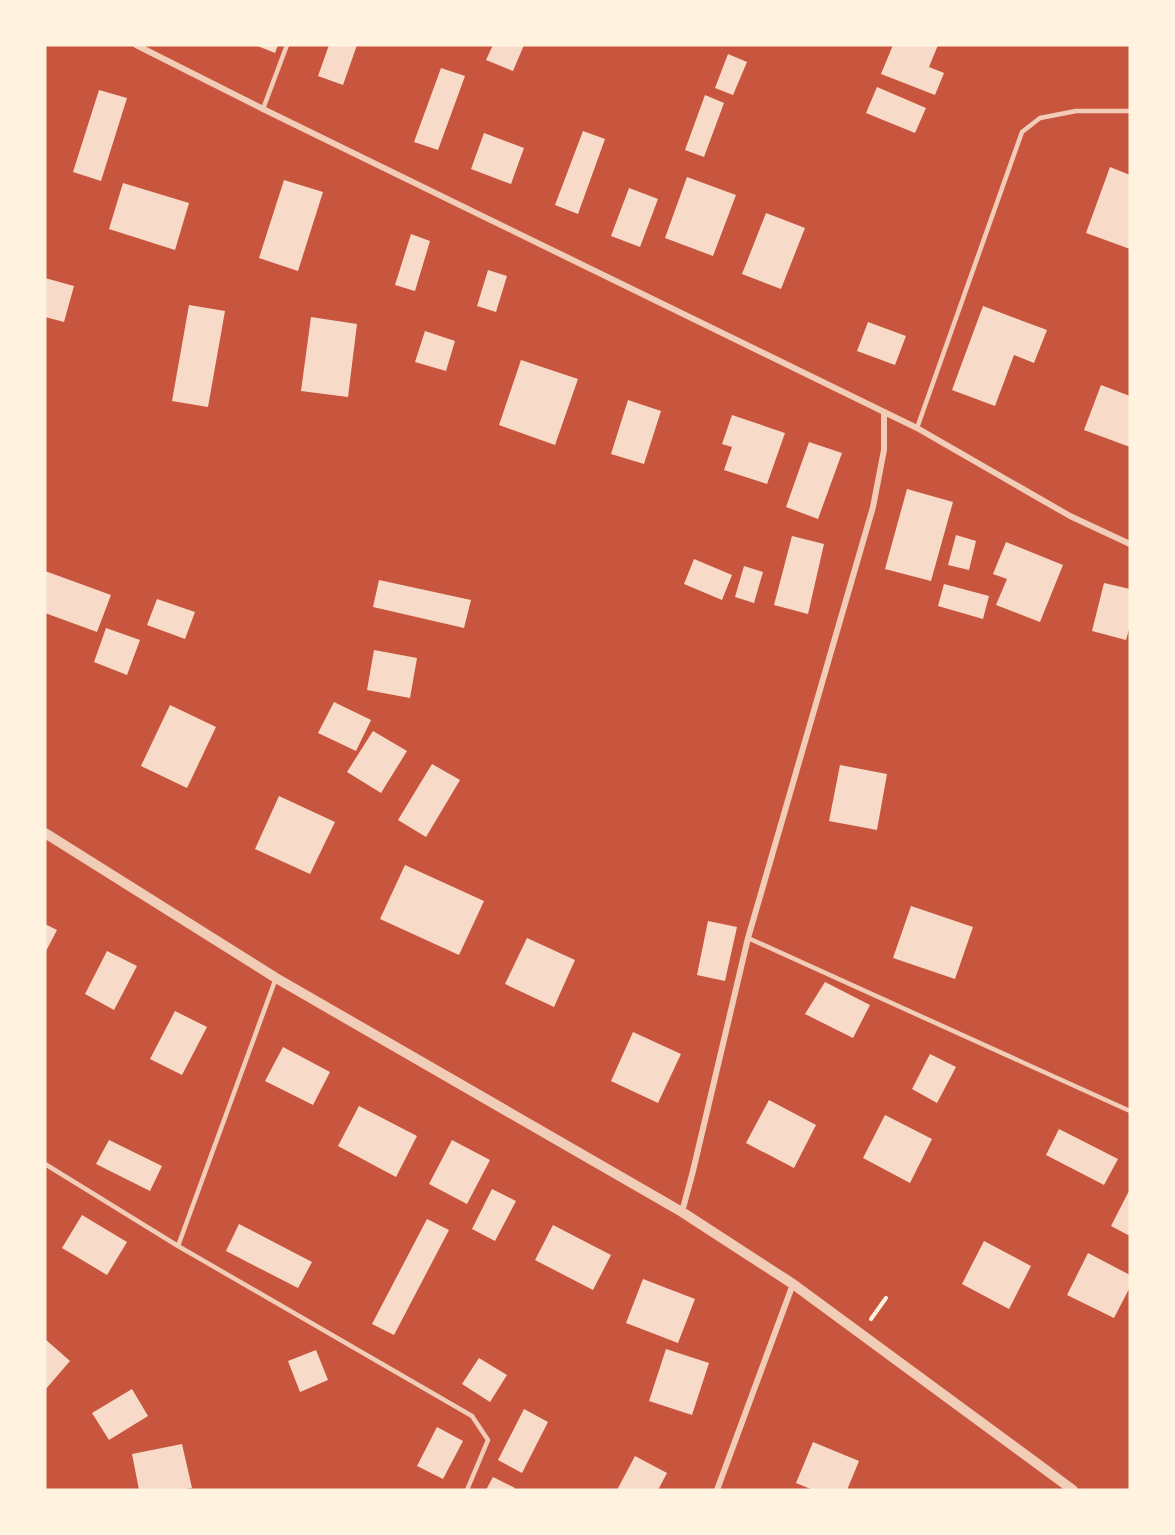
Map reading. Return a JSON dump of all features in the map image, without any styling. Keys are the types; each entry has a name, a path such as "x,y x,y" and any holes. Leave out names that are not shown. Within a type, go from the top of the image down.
{"street":[{"path":"136,45 917,428 1070,516 1130,544"},
{"path":"682,1212 748,939 873,507 884,450 884,413"},
{"path":"45,833 276,978 682,1212 793,1284 1073,1490"},
{"path":"717,1490 793,1284"}],"lane":[{"path":"263,109 287,45"},
{"path":"917,428 1022,132 1040,118 1076,111 1130,111"},
{"path":"748,939 1130,1111"},
{"path":"178,1246 276,978"},
{"path":"45,1164 178,1246 472,1416 488,1440 467,1490"}],"building":[{"path":"255,45 278,45 275,53"},
{"path":"329,45 357,45 343,85 318,76"},
{"path":"493,45 524,45 513,71 486,60"},
{"path":"893,45 938,45 929,67 944,73 935,95 881,74"},
{"path":"728,54 747,62 733,95 715,88"},
{"path":"441,68 465,76 438,150 414,142"},
{"path":"877,87 926,108 915,133 866,113"},
{"path":"99,90 127,98 101,181 73,172"},
{"path":"705,95 724,103 704,157 685,150"},
{"path":"583,131 605,139 578,214 555,205"},
{"path":"484,133 524,148 511,184 471,169"},
{"path":"1110,167 1130,175 1130,249 1086,233"},
{"path":"687,177 736,195 713,256 665,238"},
{"path":"284,180 323,192 298,271 259,258"},
{"path":"123,183 189,203 175,250 109,229"},
{"path":"629,188 658,199 640,247 611,236"},
{"path":"766,213 805,228 781,289 742,274"},
{"path":"411,234 430,241 415,291 395,285"},
{"path":"488,270 507,276 496,312 477,306"},
{"path":"45,278 74,286 64,322 45,317"},
{"path":"189,305 225,311 208,407 172,401"},
{"path":"983,306 1047,330 1034,363 1014,355 995,406 952,390"},
{"path":"311,317 357,324 348,397 301,391"},
{"path":"868,322 906,336 895,365 857,351"},
{"path":"425,331 455,341 446,371 415,362"},
{"path":"521,360 578,379 555,445 499,425"},
{"path":"1101,385 1130,396 1130,447 1084,430"},
{"path":"628,400 661,411 644,464 611,454"},
{"path":"732,415 785,433 767,484 724,470 732,447 722,444"},
{"path":"809,442 842,453 818,519 786,507"},
{"path":"907,489 953,502 931,581 885,569"},
{"path":"956,535 976,541 969,570 948,565"},
{"path":"792,536 824,544 808,614 774,605"},
{"path":"1006,542 1063,565 1040,622 996,605 1007,579 993,574"},
{"path":"694,559 732,575 722,600 684,584"},
{"path":"744,566 763,572 754,603 735,597"},
{"path":"45,571 111,595 97,632 45,613"},
{"path":"379,580 471,600 464,628 373,607"},
{"path":"1104,583 1130,589 1130,626 1126,640 1092,631"},
{"path":"944,584 989,596 983,619 938,606"},
{"path":"157,599 195,612 185,639 147,625"},
{"path":"106,628 140,640 127,675 94,662"},
{"path":"374,650 417,658 410,698 367,690"},
{"path":"334,702 371,720 356,751 318,733"},
{"path":"170,705 216,727 187,788 141,766"},
{"path":"373,731 407,751 381,793 347,772"},
{"path":"432,764 460,780 426,837 398,820"},
{"path":"840,765 887,774 877,830 829,821"},
{"path":"279,796 335,822 310,874 255,849"},
{"path":"405,865 484,901 459,955 380,919"},
{"path":"911,906 973,927 955,979 893,958"},
{"path":"708,921 737,927 725,981 697,975"},
{"path":"45,924 57,930 45,953"},
{"path":"527,938 575,960 554,1007 505,984"},
{"path":"107,951 137,966 114,1010 85,994"},
{"path":"825,982 870,1005 853,1038 805,1014"},
{"path":"175,1011 207,1027 182,1075 150,1059"},
{"path":"633,1032 681,1054 658,1103 611,1081"},
{"path":"283,1047 330,1072 313,1105 265,1081"},
{"path":"930,1054 956,1067 937,1103 912,1089"},
{"path":"769,1100 816,1125 794,1168 746,1143"},
{"path":"359,1106 417,1136 396,1177 338,1146"},
{"path":"885,1115 932,1139 910,1183 863,1158"},
{"path":"1059,1129 1118,1159 1104,1185 1046,1155"},
{"path":"109,1140 162,1166 150,1191 96,1164"},
{"path":"452,1140 490,1160 467,1204 429,1184"},
{"path":"492,1189 516,1201 495,1241 472,1229"},
{"path":"1130,1189 1130,1236 1111,1226"},
{"path":"82,1215 127,1242 107,1275 62,1248"},
{"path":"427,1219 449,1230 394,1335 372,1324"},
{"path":"239,1224 312,1262 298,1288 226,1251"},
{"path":"553,1225 611,1255 593,1290 535,1260"},
{"path":"984,1241 1031,1266 1009,1309 962,1284"},
{"path":"1088,1253 1130,1275 1130,1287 1114,1318 1067,1295"},
{"path":"643,1279 695,1299 678,1343 626,1323"},
{"path":"45,1339 70,1361 45,1390"},
{"path":"666,1349 709,1363 692,1415 649,1401"},
{"path":"316,1350 328,1380 300,1392 288,1361"},
{"path":"479,1358 507,1375 490,1402 462,1384"},
{"path":"132,1389 148,1416 109,1440 92,1413"},
{"path":"524,1409 548,1422 522,1473 498,1460"},
{"path":"437,1427 463,1441 443,1479 417,1466"},
{"path":"813,1442 859,1461 847,1490 813,1490 796,1483"},
{"path":"182,1444 192,1488 139,1490 132,1454"},
{"path":"635,1456 667,1473 658,1490 617,1490"},
{"path":"493,1477 515,1488 514,1490 486,1490"}]}
